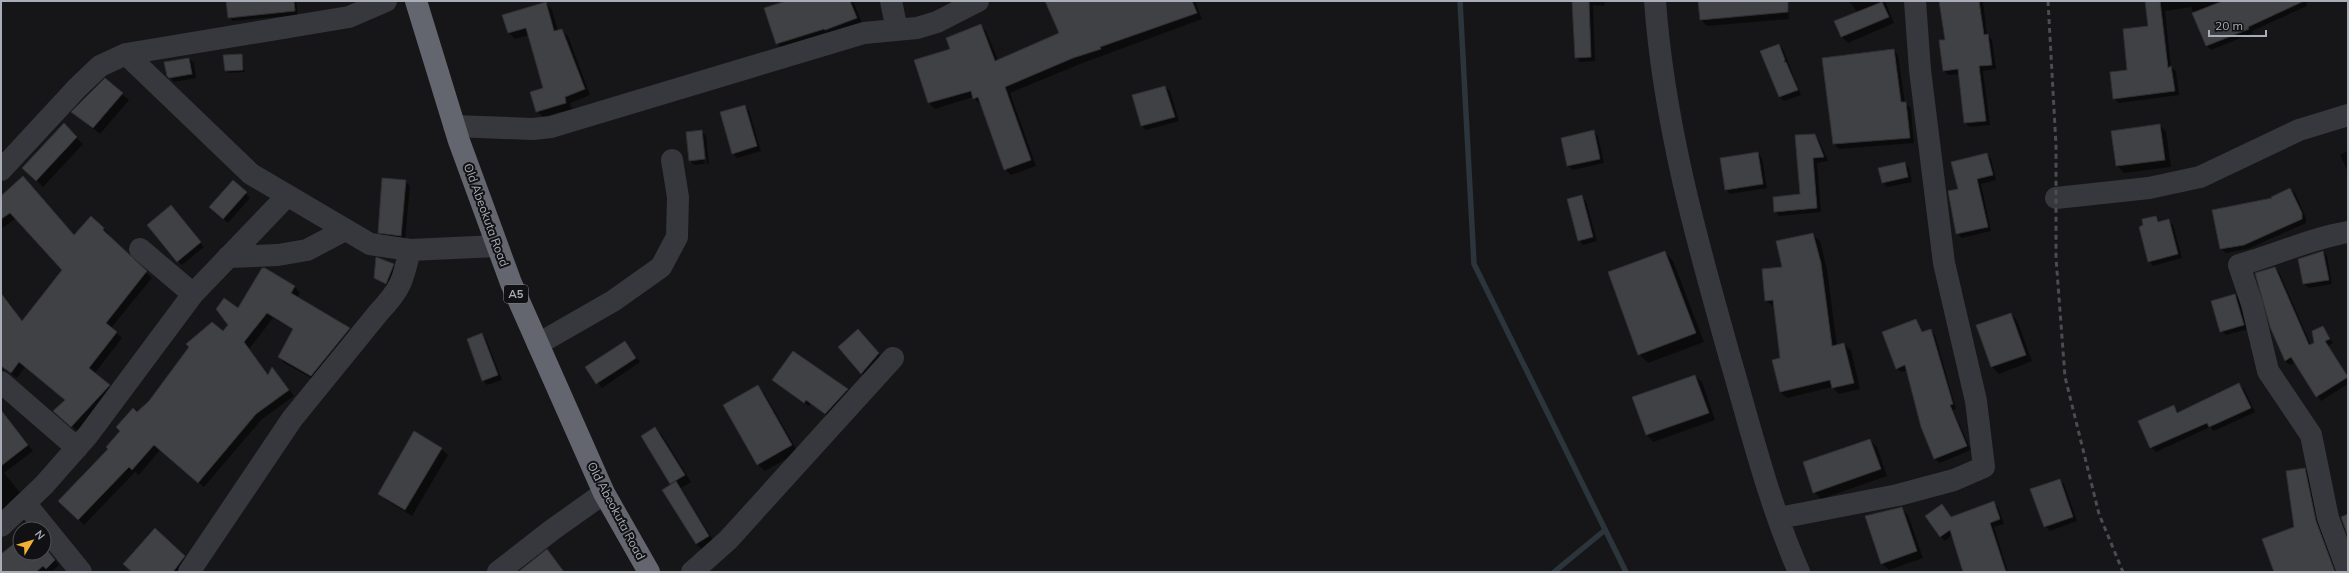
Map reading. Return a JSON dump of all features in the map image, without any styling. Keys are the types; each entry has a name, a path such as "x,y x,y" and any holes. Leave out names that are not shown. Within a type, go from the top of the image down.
{"highway":[{"name":"Old Abeokuta Road","path":"416,1 454,126 497,246 538,344 604,493 649,572"}],"street":[{"path":"1,170 77,88 100,66 126,54 349,17 386,1"},
{"path":"891,1 896,30"},
{"path":"454,126 533,129 552,127 842,39 864,33 896,30 937,22 978,1"},
{"path":"1655,1 1665,92 1696,239 1765,478 1799,572"},
{"path":"1779,518 1898,495 1954,480 1984,467 1976,401 1944,263 1920,70 1915,1"},
{"path":"126,54 251,174 370,244 410,250 497,246"},
{"path":"2056,198 2149,188 2200,177 2299,130 2348,115"},
{"path":"538,344 613,301 661,266 677,237 678,197 672,160"},
{"path":"1,526 77,448 193,294 287,196"},
{"path":"263,220 278,255"},
{"path":"228,257 278,255 307,250 345,230"},
{"path":"2348,232 2325,236 2274,255 2239,265 2252,304 2268,371 2311,435 2328,518 2348,572"},
{"path":"140,249 193,294"},
{"path":"189,572 225,516 292,419 394,297 403,282 410,250"},
{"path":"692,572 728,540 893,358"},
{"path":"1,382 77,448"},
{"path":"498,572 552,530 604,493"},
{"path":"25,503 81,572"}],"building":[{"path":"226,1 294,1 295,11 228,18"},
{"path":"786,1 850,1 857,18 825,30 824,29 776,44 764,8"},
{"path":"1045,1 1192,1 1197,13 1100,47 1101,49 1073,58 1005,87 1031,160 1004,170 978,97 973,99 971,91 928,103 914,60 950,49 946,38 981,24 995,61 1059,33"},
{"path":"1572,1 1589,1 1591,57 1575,58"},
{"path":"1698,1 1788,1 1788,12 1700,20"},
{"path":"1939,1 1979,1 1984,35 1988,34 1992,65 1979,66 1986,121 1964,123 1958,69 1943,71 1939,40 1945,40"},
{"path":"2145,1 2160,1 2168,68 2171,66 2175,91 2113,99 2110,72 2127,70 2123,29 2148,26"},
{"path":"2223,1 2304,1 2248,27 2249,29 2206,46 2192,13"},
{"path":"546,2 554,31 562,29 585,89 565,97 566,103 536,112 530,92 543,88 526,28 508,33 502,15"},
{"path":"1882,2 1889,17 1841,37 1834,21"},
{"path":"1779,44 1785,60 1784,62 1786,62 1798,90 1779,97 1760,51"},
{"path":"1894,49 1901,102 1906,102 1910,138 1833,144 1822,58"},
{"path":"242,54 243,70 225,71 223,55"},
{"path":"189,58 192,74 169,78 167,76 164,62"},
{"path":"105,78 123,93 93,128 71,112"},
{"path":"1165,86 1175,117 1141,126 1132,95"},
{"path":"745,105 757,146 732,154 720,112"},
{"path":"64,123 77,137 36,181 22,168"},
{"path":"2160,124 2165,160 2116,166 2111,131"},
{"path":"702,130 705,159 689,161 686,132"},
{"path":"1594,130 1600,159 1567,166 1561,138"},
{"path":"1815,134 1824,157 1813,158 1817,208 1774,212 1773,197 1800,194 1795,135"},
{"path":"1758,152 1763,184 1725,190 1720,158"},
{"path":"1987,153 1993,175 1977,179 1988,227 1956,234 1948,191 1958,189 1951,162"},
{"path":"1905,162 1908,177 1882,183 1878,168"},
{"path":"23,176 74,235 91,216 104,228 103,230 147,271 106,323 117,332 89,368 110,385 71,427 53,411 65,400 19,362 11,373 1,366 1,293 22,321 62,270 10,213 1,219 1,196"},
{"path":"382,178 406,180 401,236 378,233"},
{"path":"233,180 247,192 223,219 209,207"},
{"path":"2290,188 2302,213 2302,219 2244,245 2220,249 2212,210 2272,198 2271,197"},
{"path":"1582,195 1593,237 1578,241 1567,199"},
{"path":"171,205 201,242 177,262 147,225"},
{"path":"2156,216 2158,222 2169,219 2178,254 2148,262 2139,227 2143,225 2142,219"},
{"path":"1813,233 1821,263 1832,346 1844,343 1854,383 1832,388 1830,380 1780,392 1772,360 1780,358 1773,300 1765,301 1762,269 1782,267 1776,241"},
{"path":"1665,251 1696,333 1638,355 1608,272"},
{"path":"2323,251 2329,280 2303,284 2298,259"},
{"path":"376,257 394,264 386,284 374,278"},
{"path":"2275,267 2309,345 2314,343 2312,331 2323,326 2330,339 2325,341 2348,377 2316,397 2291,357 2285,361 2270,327 2255,273"},
{"path":"262,268 265,268 295,286 291,293 350,328 311,376 278,357 293,329 267,313 244,342 268,375 272,367 289,390 256,414 198,483 154,445 132,470 129,467 78,520 58,501 108,449 106,447 120,431 116,427 133,408 137,412 149,401 189,347 186,344 212,322 223,331 228,325 216,309 224,298 238,308"},
{"path":"2235,294 2244,325 2220,332 2211,301"},
{"path":"2011,313 2026,355 1991,367 1976,325"},
{"path":"1916,319 1922,332 1931,329 1953,404 1950,405 1967,446 1934,459 1921,427 1905,365 1896,369 1882,332"},
{"path":"858,329 879,353 861,374 838,347"},
{"path":"482,333 498,375 482,381 467,339"},
{"path":"625,341 636,358 596,384 585,367"},
{"path":"793,351 848,389 825,414 806,400 804,403 772,380"},
{"path":"1695,375 1709,413 1646,435 1632,397"},
{"path":"2239,383 2251,408 2209,427 2207,423 2150,448 2138,421 2174,405 2177,413"},
{"path":"758,385 792,445 757,465 723,405"},
{"path":"1,410 28,445 1,466"},
{"path":"655,427 685,475 670,484 641,436"},
{"path":"414,431 442,448 405,510 378,494"},
{"path":"1870,439 1881,469 1813,493 1803,462"},
{"path":"2305,468 2316,521 2335,572 2274,572 2262,539 2294,527 2286,471"},
{"path":"2060,479 2073,517 2044,527 2030,489"},
{"path":"676,481 709,536 696,544 662,490"},
{"path":"1994,501 2000,519 1990,523 2006,572 1963,572 1950,530 1940,537 1925,516 1942,504 1951,517"},
{"path":"1902,507 1917,551 1881,564 1865,516"},
{"path":"2348,514 2348,536 2341,517"},
{"path":"155,528 185,556 173,572 132,572 123,564"},
{"path":"12,545 12,561 52,561 52,556 55,560 46,569 43,566 36,572 1,572 1,554"},
{"path":"547,549 564,572 518,572"}],"waterway":[{"path":"1460,1 1474,264 1626,572"},
{"path":"1554,572 1605,530"}],"railway":[{"path":"2048,1 2056,145 2056,258 2065,377 2099,514 2123,572"}]}
